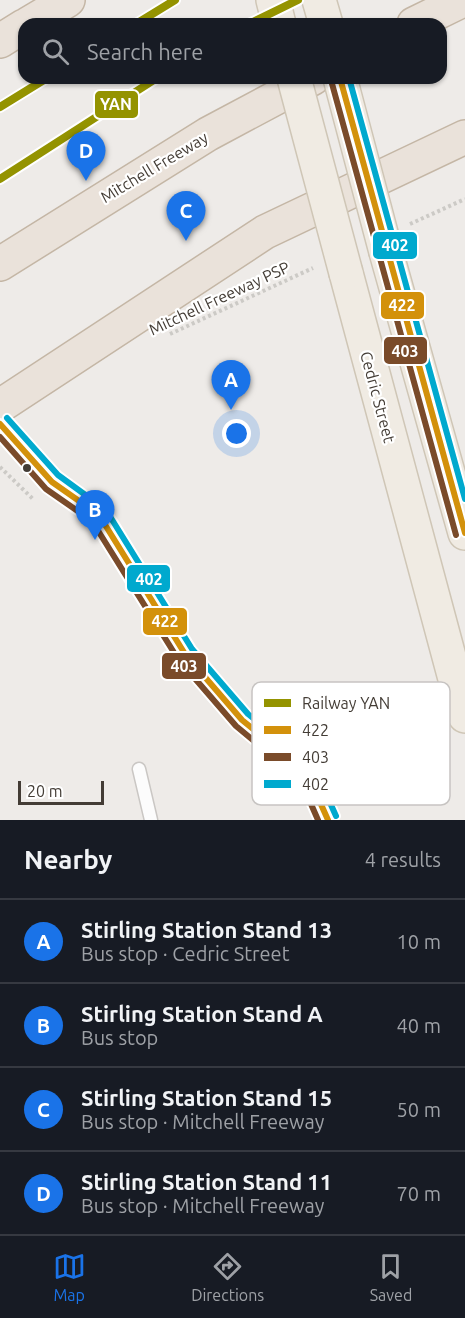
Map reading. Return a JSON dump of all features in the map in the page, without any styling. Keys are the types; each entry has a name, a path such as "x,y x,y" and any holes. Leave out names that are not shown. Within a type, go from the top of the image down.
{"highway":[{"path":"38,18 68,0"},
{"path":"426,18 464,0"},
{"path":"0,41 18,30"},
{"name":"Mitchell Freeway","path":"0,264 208,134 301,84"},
{"path":"0,406 265,232 465,137"}],"main road":[{"path":"273,0 278,18"},
{"path":"319,0 324,18"},
{"name":"Cedric Street","path":"295,84 331,270 465,716"},
{"path":"342,84 394,240 465,534"}],"lane":[{"path":"0,424 52,482 99,515 185,654 252,727"},
{"path":"139,768 151,820"},
{"path":"321,805 328,820"}],"path":[{"path":"394,240 465,199"},
{"name":"Mitchell Freeway PSP","path":"168,335 331,270"},
{"path":"0,467 34,500"}],"rail line":[{"name":"YAN","path":"146,18 175,0"},
{"name":"YAN","path":"261,18 298,0"},
{"name":"YAN","path":"0,107 37,84"},
{"name":"YAN","path":"0,179 148,84"}],"transit line":[{"name":"403","path":"332,84 456,535"},
{"name":"422","path":"342,84 465,533"},
{"name":"402","path":"351,84 465,499"},
{"name":"402","path":"7,418 58,475 106,510 192,649 252,717"},
{"name":"422","path":"0,424 52,482 99,515 185,654 242,720 252,728"},
{"name":"403","path":"0,437 46,489 92,521 178,659 236,726 252,739"},
{"name":"403","path":"311,805 318,820"},
{"name":"422","path":"321,805 328,820"},
{"name":"402","path":"331,805 336,816"}],"place":[{"name":"Stirling Station Stand 11","path":"86,181"},
{"name":"Stirling Station Stand 15","path":"186,241"},
{"name":"Stirling Station Stand 13","path":"231,410"},
{"name":"Stirling Station Stand A","path":"95,540"}]}
